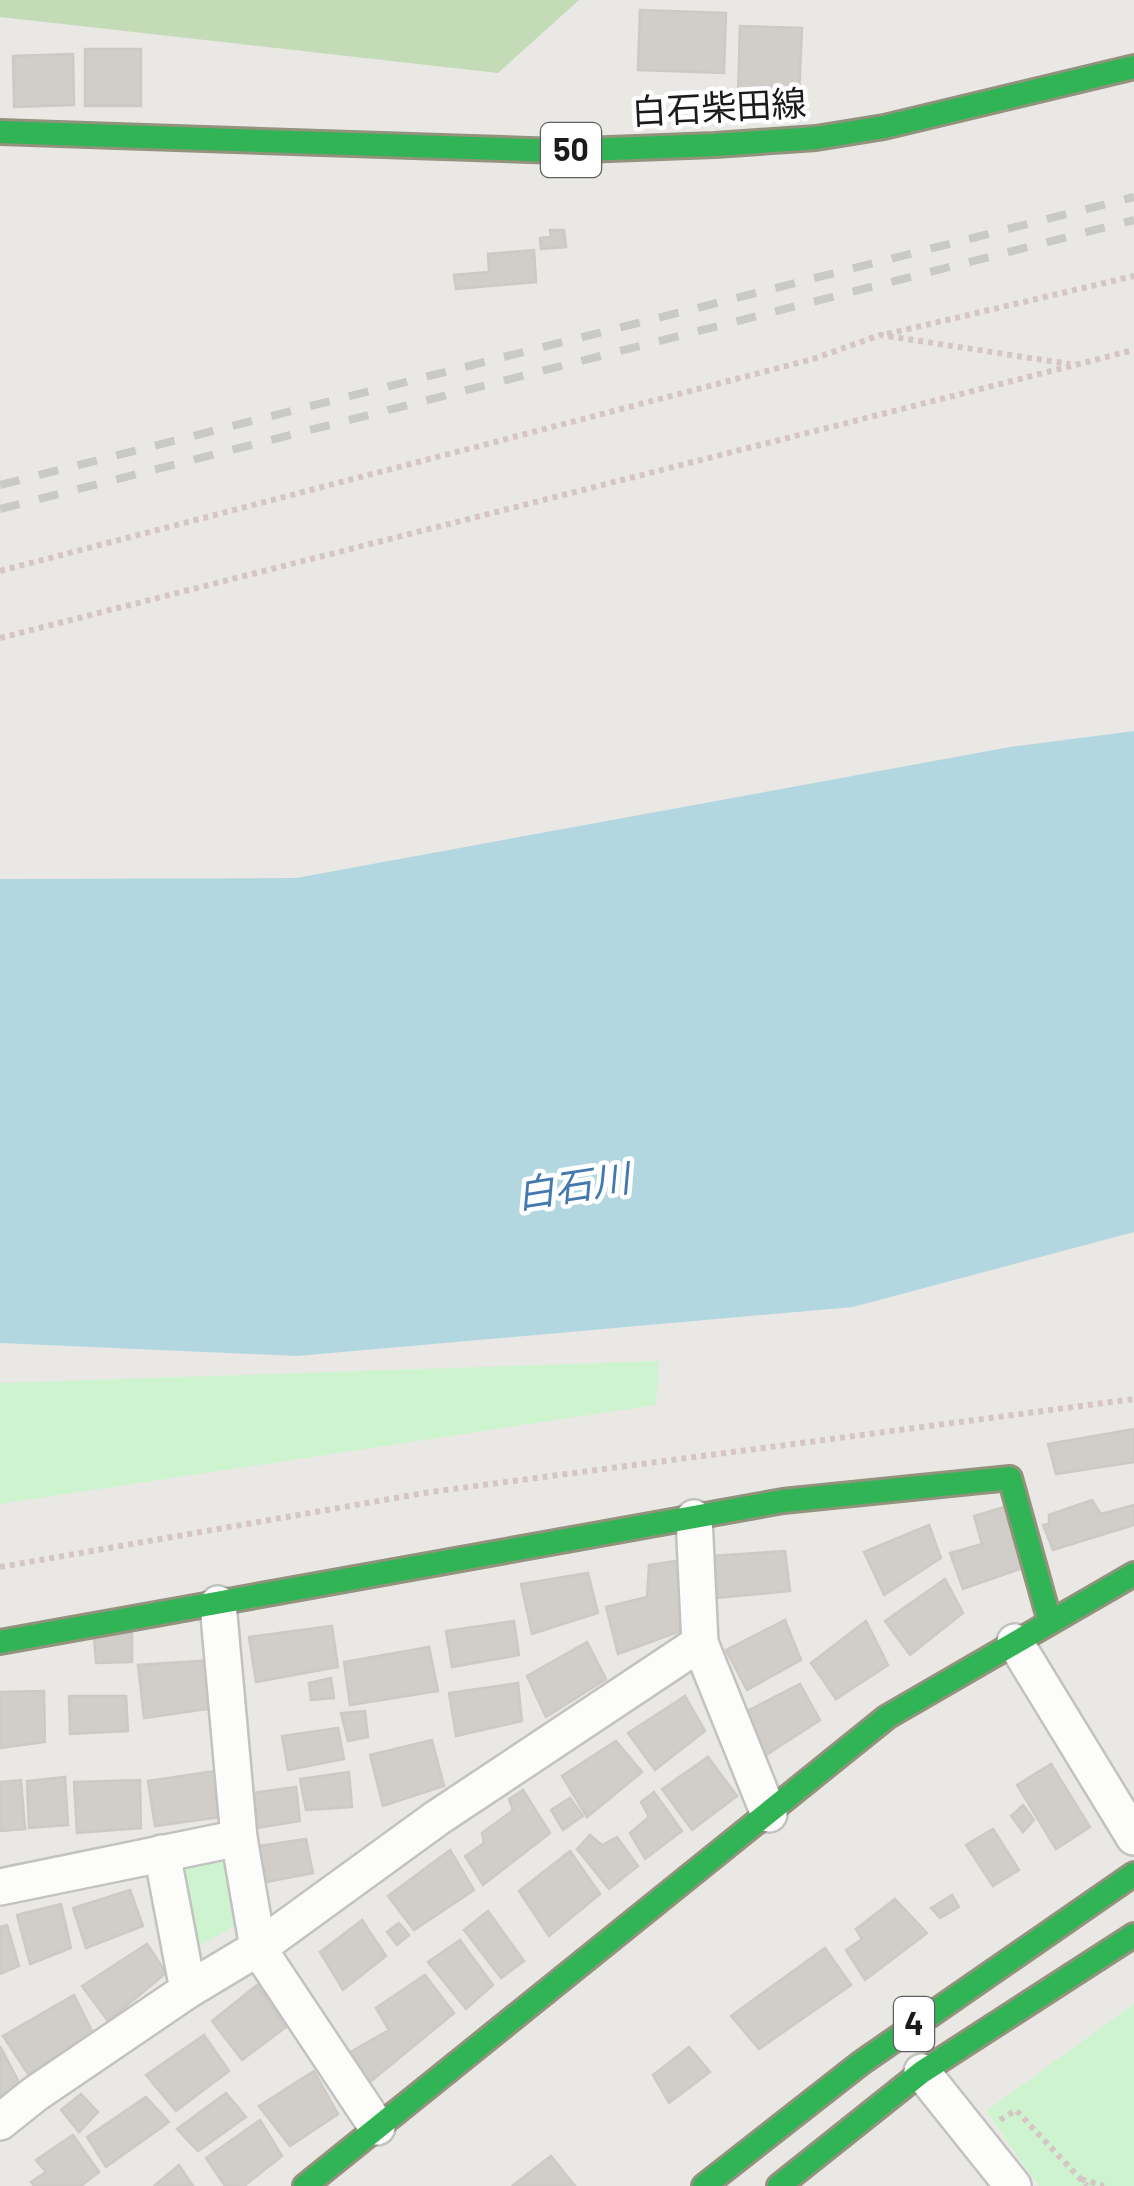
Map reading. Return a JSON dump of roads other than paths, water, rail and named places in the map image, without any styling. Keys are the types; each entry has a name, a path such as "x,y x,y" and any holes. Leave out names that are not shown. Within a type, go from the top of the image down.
{"main road":[{"name":"白石柴田線","path":"0,132 558,151 715,146 816,138 884,127 1134,66"},
{"path":"0,1642 783,1501 1010,1478 1050,1622"},
{"path":"305,2186 888,1717 1134,1574"},
{"name":"4","path":"704,2186 898,2035 1134,1874"},
{"name":"4","path":"779,2186 922,2072 1134,1934"}],"street":[{"path":"694,1518 700,1642 769,1814"},
{"path":"218,1604 238,1838 258,1948 376,2127"},
{"path":"0,2122 188,1990 258,1948 437,1818 700,1642"},
{"path":"1016,1642 1134,1837"},
{"path":"0,1887 238,1838"},
{"path":"162,1853 188,1990"},
{"path":"922,2072 1013,2186"}],"water":[{"name":"白石川","path":"1134,731 1134,1232 853,1307 297,1356 0,1343 0,879 296,878 1010,747"}],"railway":[{"path":"0,485 1134,197"},
{"path":"0,509 1134,220"}]}
